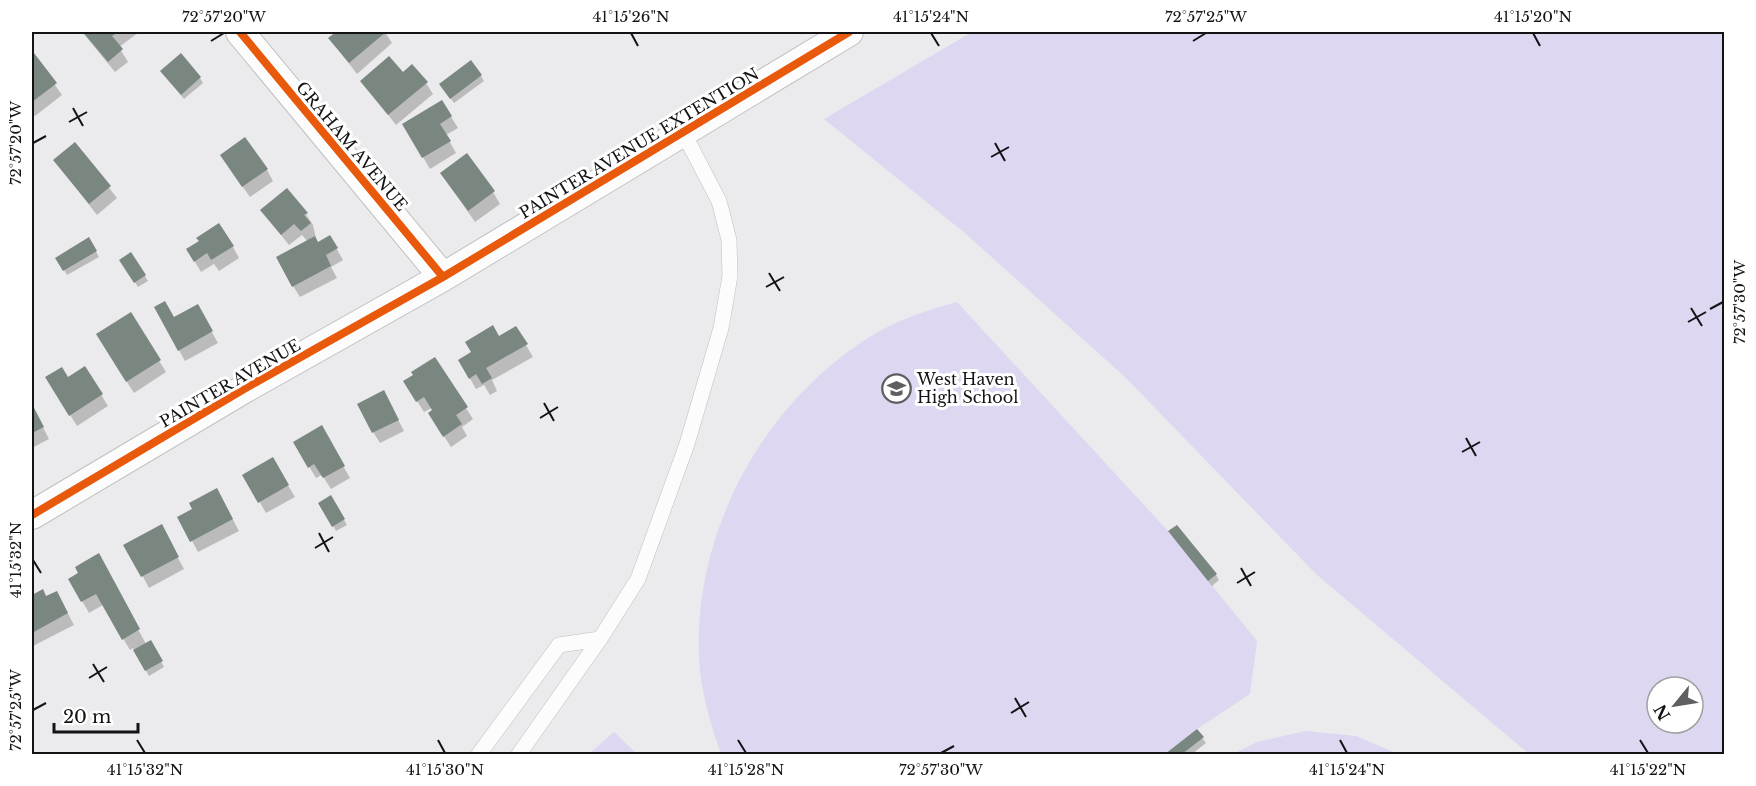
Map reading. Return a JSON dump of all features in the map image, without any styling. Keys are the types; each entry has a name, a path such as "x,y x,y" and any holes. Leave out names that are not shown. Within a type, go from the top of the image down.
{"street":[{"name":"GRAHAM AVENUE","path":"240,32 444,277"},
{"name":"PAINTER AVENUE EXTENTION","path":"444,277 849,32"},
{"name":"PAINTER AVENUE","path":"32,515 244,389 444,277"}],"lane":[{"path":"519,754 600,639 638,579 665,510 687,444 727,303 730,276 727,230 719,201 683,132"},
{"path":"479,754 559,645 600,639"}],"shaded area":[{"path":"972,32 1724,32 1724,754 1529,754 1316,574 1125,377 966,234 824,119"},
{"path":"957,302 1168,531 1257,641 1250,694 1197,729 1165,754 721,754 701,682 699,622 706,573 720,525 740,479 766,437 797,398 833,364 873,335 893,324"},
{"path":"1306,731 1356,736 1398,754 1233,754 1257,742"},
{"path":"614,732 637,754 589,754"}],"building":[{"path":"83,32 118,32 112,36 123,49 108,62"},
{"path":"336,32 386,32 349,63 328,38"},
{"path":"34,53 57,83 32,102 32,55"},
{"path":"181,53 201,77 181,95 160,71"},
{"path":"389,56 403,72 412,64 428,82 388,115 360,81"},
{"path":"471,60 482,75 450,99 439,84"},
{"path":"442,100 452,116 440,124 451,141 422,158 402,124"},
{"path":"245,137 268,169 242,187 220,155"},
{"path":"75,142 111,186 89,204 53,160"},
{"path":"467,153 495,191 468,211 440,173"},
{"path":"287,188 308,213 304,215 311,223 301,231 294,224 281,235 260,210"},
{"path":"219,223 234,246 211,260 207,253 194,262 186,249 199,241 196,238"},
{"path":"330,235 338,248 326,255 331,266 292,287 276,257 315,236 318,242"},
{"path":"89,237 97,251 63,271 55,258"},
{"path":"131,252 146,275 134,283 119,260"},
{"path":"165,301 174,317 198,304 213,331 178,351 154,307"},
{"path":"131,312 161,360 126,382 96,334"},
{"path":"493,325 499,336 516,326 528,344 486,368 492,378 482,384 476,374 469,379 458,360 471,352 465,342"},
{"path":"435,357 468,407 456,415 462,424 443,437 428,413 432,410 424,397 416,402 403,381 413,375 411,372"},
{"path":"85,366 103,394 69,416 45,377 62,367 68,377"},
{"path":"384,390 399,420 372,433 357,404"},
{"path":"32,404 44,427 32,433"},
{"path":"322,425 345,466 323,478 314,464 308,468 293,442"},
{"path":"273,457 289,485 258,503 242,475"},
{"path":"217,488 233,519 190,542 177,517 192,509 189,503"},
{"path":"331,495 345,519 332,527 318,503"},
{"path":"162,524 179,557 141,577 123,545"},
{"path":"1177,525 1217,574 1208,581 1168,531"},
{"path":"99,553 140,629 122,640 96,594 81,602 68,579 78,573 75,567"},
{"path":"43,589 46,596 57,591 68,613 32,633 32,595"},
{"path":"151,640 163,661 145,671 133,650"},
{"path":"1197,729 1204,737 1182,754 1165,754"}],"cycle path":[{"path":"240,32 443,277"},
{"path":"32,515 244,389 443,277 849,32"}],"place":[{"name":"West Haven High School","path":"896,388"}]}
